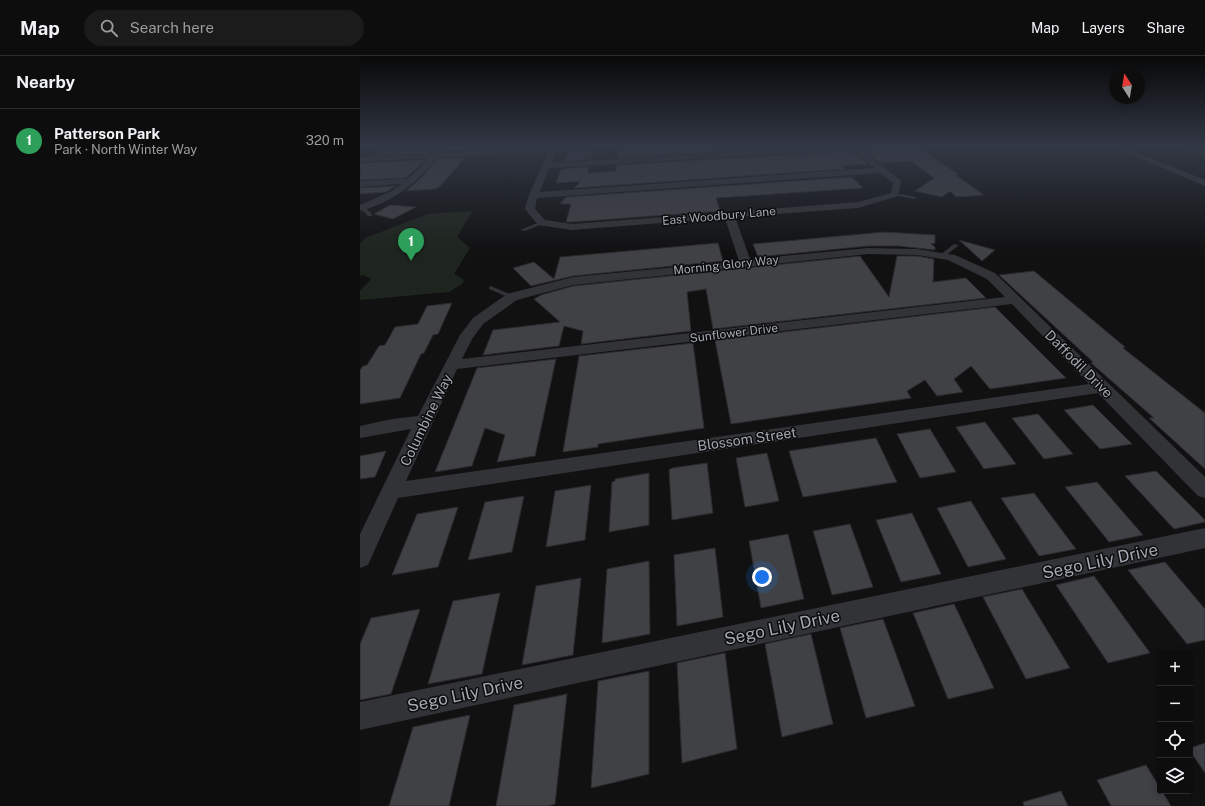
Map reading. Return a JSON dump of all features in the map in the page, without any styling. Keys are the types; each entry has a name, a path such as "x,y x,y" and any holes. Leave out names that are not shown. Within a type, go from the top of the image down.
{"street":[{"path":"360,184 393,182"},
{"path":"361,208 395,193 409,182"},
{"path":"540,182 530,209 542,223"},
{"path":"535,195 715,182"},
{"path":"895,194 897,182"},
{"name":"East Woodbury Lane","path":"542,223 572,227 586,227 858,205 895,194"},
{"path":"729,215 746,264"},
{"name":"Morning Glory Way","path":"512,297 573,280 868,252 917,252 942,256"},
{"name":"Daffodil Drive","path":"942,256 951,257 991,276 1205,490"},
{"name":"Columbine Way","path":"360,558 465,338 478,321 512,297"},
{"name":"Sunflower Drive","path":"452,365 1015,300"},
{"name":"Blossom Street","path":"391,492 1102,387"},
{"path":"360,432 392,425 424,422"},
{"name":"Sego Lily Drive","path":"360,716 1205,538"}],"lane":[{"path":"895,194 914,198"},
{"path":"361,208 370,215"},
{"path":"522,230 542,223"},
{"path":"942,256 956,244"},
{"path":"491,288 512,297"}],"shaded area":[{"path":"473,211 457,237 470,248 454,274 464,280 462,284 449,292 360,300 360,291 371,279 363,275 360,276 360,244 365,238 428,214"}],"building":[{"path":"416,182 444,182 435,189 406,191"},
{"path":"580,182 660,182 574,188"},
{"path":"780,182 857,182 863,188 716,198 720,211 572,222 566,222 571,204 560,204 566,197"},
{"path":"928,182 966,182 984,195 956,197 950,191 942,197 915,191"},
{"path":"396,186 386,192 360,194 360,188"},
{"path":"390,205 416,207 393,219 374,214"},
{"path":"884,232 935,235 935,243 931,244 935,247 935,250 899,246 868,246 758,257 753,244"},
{"path":"959,240 995,250 982,261"},
{"path":"718,243 723,261 573,276 531,286 513,268 534,262 554,279 560,257"},
{"path":"860,256 889,297 897,256 917,256 934,259 933,282 966,278 986,298 713,329 706,289 687,292 691,331 581,344 583,331 564,326 559,346 483,355 493,330 560,322 534,299 541,295 573,286"},
{"path":"1034,271 1125,347 1123,348 1205,413 1205,469 1149,418 1154,418 1091,363 1093,362 999,275"},
{"path":"452,303 438,334 433,335 424,353 421,354 400,398 360,404 360,370 363,366 367,365 379,346 385,345 395,327 418,324 427,306"},
{"path":"995,307 1066,378 990,389 971,366 954,379 963,392 937,396 925,380 907,391 911,398 731,424 715,340"},
{"path":"693,343 704,428 598,444 598,447 563,452 579,356"},
{"path":"556,359 535,456 497,462 505,435 485,428 472,466 435,472 477,368"},
{"path":"1093,405 1132,444 1100,449 1064,410"},
{"path":"1038,414 1073,454 1044,459 1012,418"},
{"path":"985,422 1016,464 984,469 956,427"},
{"path":"930,429 956,472 920,478 897,434"},
{"path":"876,438 897,482 803,497 789,451"},
{"path":"386,451 375,477 360,479 360,456"},
{"path":"767,453 779,501 745,507 736,458"},
{"path":"707,463 713,513 672,520 669,470 672,468"},
{"path":"1156,471 1205,520 1205,522 1174,529 1125,476"},
{"path":"649,473 649,525 609,532 612,482 615,481 615,479"},
{"path":"1097,482 1143,535 1109,542 1065,487"},
{"path":"591,485 585,540 546,547 555,491"},
{"path":"1034,493 1076,549 1039,556 1001,498"},
{"path":"524,496 512,552 468,560 485,502"},
{"path":"971,501 1006,559 968,567 937,508"},
{"path":"458,507 438,567 392,575 417,514"},
{"path":"912,513 941,574 901,582 876,520"},
{"path":"850,524 873,587 832,595 813,531"},
{"path":"788,534 804,599 761,608 749,541"},
{"path":"715,548 723,617 677,626 674,555"},
{"path":"649,561 650,634 602,643 607,569"},
{"path":"1165,562 1205,609 1205,640 1187,644 1128,570"},
{"path":"1094,576 1150,653 1108,663 1056,585"},
{"path":"581,578 573,655 522,665 536,586"},
{"path":"1022,589 1070,668 1026,679 983,597"},
{"path":"500,593 482,674 428,684 453,601"},
{"path":"954,604 994,688 948,699 913,613"},
{"path":"420,609 391,694 360,700 360,644 371,618"},
{"path":"883,619 915,706 866,718 840,628"},
{"path":"811,634 833,724 782,737 765,644"},
{"path":"725,653 737,749 682,763 677,663"},
{"path":"649,671 649,774 591,788 598,681"},
{"path":"567,694 555,804 549,806 496,806 514,705"},
{"path":"470,715 449,806 389,806 413,727"},
{"path":"1205,743 1205,773 1193,755 1193,747"},
{"path":"1146,765 1157,783 1157,794 1164,794 1171,806 1111,806 1097,780"},
{"path":"1061,791 1068,806 1024,806 1023,802"}],"place":[{"name":"Patterson Park","path":"411,261"}]}
